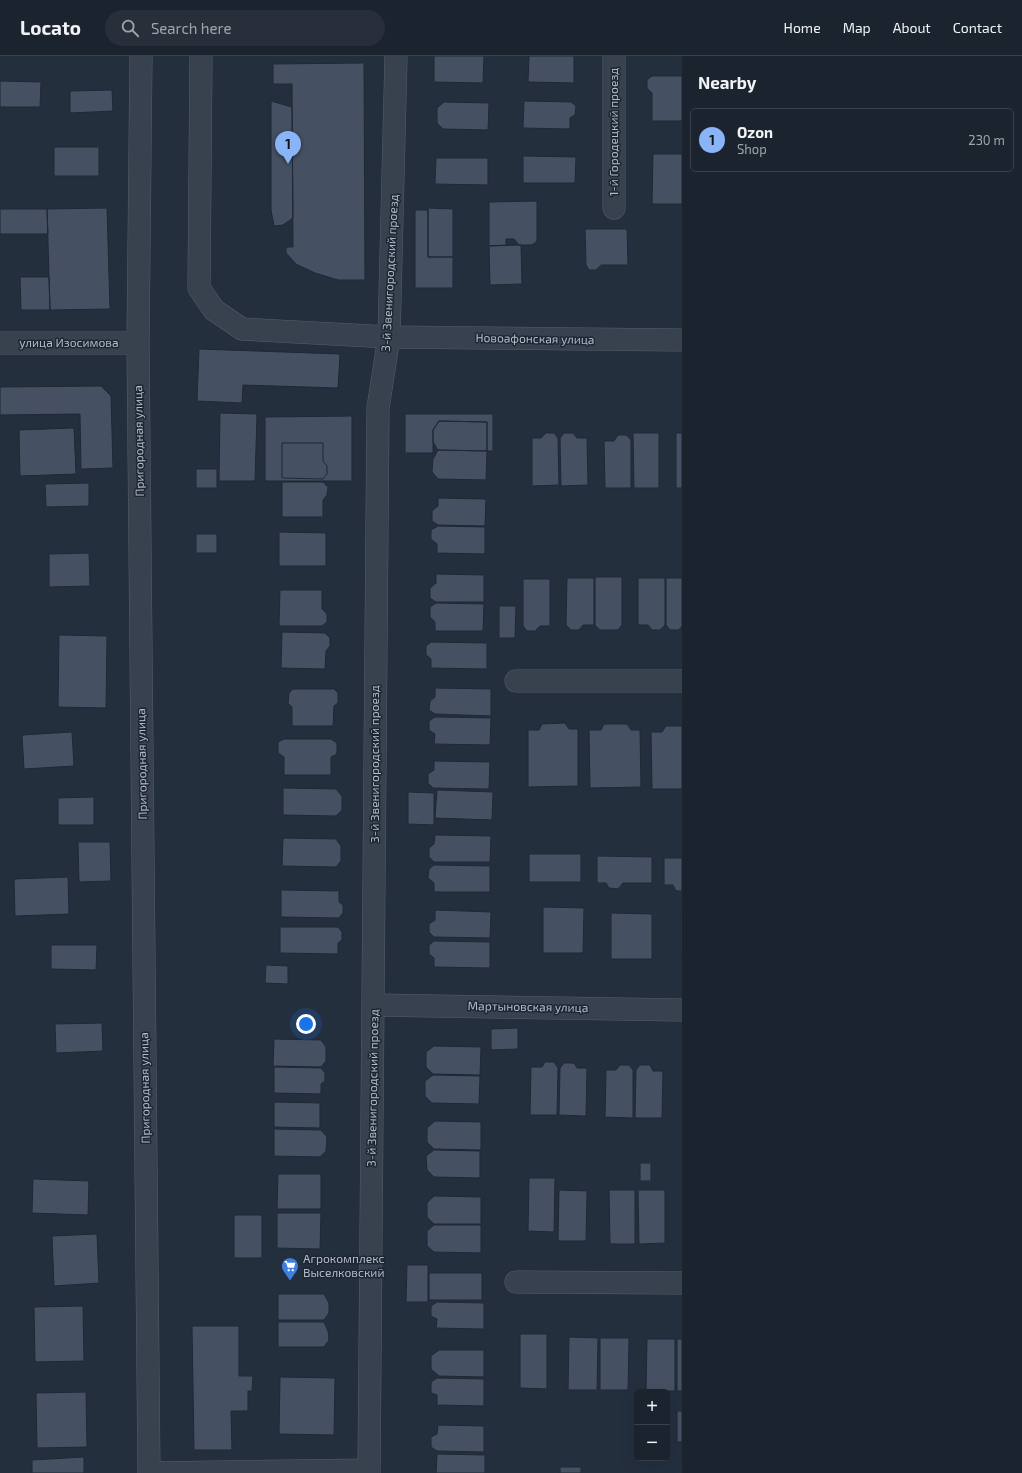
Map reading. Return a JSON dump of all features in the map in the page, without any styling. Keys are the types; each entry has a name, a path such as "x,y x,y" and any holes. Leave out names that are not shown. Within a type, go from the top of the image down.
{"street":[{"name":"Пригородная улица","path":"141,56 138,343 149,1473"},
{"name":"Новоафонская улица","path":"201,56 199,288 214,310 242,329 389,337 682,340"},
{"name":"3-й Звенигородский проезд","path":"369,1472 378,408 389,337 396,56"},
{"name":"1-й Городецкий проезд","path":"614,56 614,208"},
{"name":"улица Изосимова","path":"0,343 138,343"},
{"path":"516,681 682,681"},
{"name":"Мартыновская улица","path":"374,1005 682,1010"},
{"path":"516,1282 682,1284"},
{"path":"149,1473 369,1472"}],"building":[{"path":"434,56 484,56 483,83 434,82"},
{"path":"529,56 574,56 574,83 528,82"},
{"path":"364,63 365,280 338,280 315,273 296,264 286,253 286,247 293,247 292,84 273,84 273,64"},
{"path":"652,76 682,76 682,121 652,121 652,93 647,88 647,80"},
{"path":"0,81 41,82 40,107 0,107"},
{"path":"112,90 113,111 70,113 70,91"},
{"path":"271,101 292,107 293,218 283,225 274,226 271,210"},
{"path":"524,101 571,102 576,106 575,115 570,118 570,129 523,128"},
{"path":"444,102 489,103 488,130 443,129 437,123 437,108"},
{"path":"54,147 99,147 99,176 54,176"},
{"path":"653,154 682,154 682,204 652,204"},
{"path":"523,156 576,157 575,183 523,183"},
{"path":"436,158 488,158 488,185 435,184"},
{"path":"537,201 537,241 532,245 519,245 514,239 506,239 506,245 489,246 489,202"},
{"path":"107,208 110,309 50,310 47,209"},
{"path":"428,208 453,209 453,257 428,257"},
{"path":"0,209 47,209 48,234 0,234"},
{"path":"415,210 428,210 428,257 453,257 453,288 415,288"},
{"path":"585,229 627,229 628,265 601,265 596,270 589,270 586,265"},
{"path":"521,245 522,284 490,285 489,246"},
{"path":"20,277 49,277 50,310 21,310"},
{"path":"199,349 340,354 338,388 243,385 242,403 197,401"},
{"path":"101,386 111,396 113,468 81,469 80,414 0,415 0,387"},
{"path":"220,413 257,414 255,481 219,481"},
{"path":"405,414 493,414 493,451 487,451 487,422 439,421 433,430 433,453 405,453"},
{"path":"352,416 352,481 265,481 265,417"},
{"path":"439,421 487,422 487,451 438,450 433,442 433,430"},
{"path":"74,428 76,474 20,476 19,430"},
{"path":"546,433 554,433 558,438 559,485 532,486 532,438 541,438"},
{"path":"564,433 573,433 577,438 587,438 588,485 561,486 560,438"},
{"path":"633,433 659,433 659,488 634,488"},
{"path":"676,433 682,433 682,488 676,488"},
{"path":"618,435 626,435 631,440 631,488 605,488 604,441 614,441"},
{"path":"282,443 323,443 323,461 327,466 327,474 323,479 282,478"},
{"path":"438,450 487,451 486,480 438,479 432,472 433,459"},
{"path":"196,469 217,469 217,488 196,488"},
{"path":"282,482 323,482 328,487 327,495 323,500 323,517 282,517"},
{"path":"89,483 89,506 46,507 45,484"},
{"path":"438,498 486,499 485,526 438,525 432,521 432,511 438,506"},
{"path":"438,526 485,527 485,554 437,553 437,544 431,539 431,530"},
{"path":"279,532 326,533 326,566 279,566"},
{"path":"196,534 217,534 217,553 196,553"},
{"path":"89,553 90,586 49,587 49,554"},
{"path":"436,574 484,575 484,602 436,602 430,598 430,588 436,583"},
{"path":"595,577 622,577 622,625 618,630 600,630 595,625"},
{"path":"567,578 594,578 594,625 583,625 579,630 571,630 566,625"},
{"path":"638,578 665,578 665,625 660,630 652,630 648,625 638,625"},
{"path":"666,578 682,578 682,626 679,630 670,630 666,625"},
{"path":"523,579 550,579 550,626 540,626 535,631 527,631 523,626"},
{"path":"280,590 322,590 322,609 327,614 327,622 322,626 279,626"},
{"path":"436,603 484,604 483,631 435,631 435,622 430,617 430,607"},
{"path":"499,606 516,606 515,638 499,638"},
{"path":"282,632 325,633 330,638 330,646 326,651 325,669 281,668"},
{"path":"59,635 107,636 106,708 58,707"},
{"path":"431,642 487,643 487,669 431,668 431,659 426,655 426,646"},
{"path":"435,688 491,689 491,716 435,714 429,710 430,701 435,697"},
{"path":"293,689 334,689 338,693 338,703 334,706 333,726 292,726 292,707 288,703 289,693"},
{"path":"435,717 491,718 490,745 434,744 435,734 429,730 429,721"},
{"path":"565,723 569,729 578,729 578,786 528,787 528,730 539,730 542,724"},
{"path":"604,724 627,724 631,730 640,730 641,787 590,788 589,730 601,730"},
{"path":"666,726 682,726 682,789 652,789 651,732 662,732"},
{"path":"72,732 74,766 24,769 22,735"},
{"path":"284,739 331,739 337,743 337,754 331,757 331,775 284,775 284,757 278,753 278,742"},
{"path":"434,761 490,762 489,789 433,788 428,783 428,774 434,770"},
{"path":"283,788 336,789 342,796 342,810 336,816 283,815"},
{"path":"437,790 493,792 492,820 435,818"},
{"path":"408,792 434,793 434,825 408,824"},
{"path":"94,797 94,825 58,825 58,798"},
{"path":"435,835 491,836 490,862 434,862 429,857 429,848 434,844"},
{"path":"283,838 336,839 341,846 341,861 336,867 282,866"},
{"path":"78,842 110,842 111,881 79,882"},
{"path":"529,854 581,854 581,882 529,882"},
{"path":"597,856 652,857 652,883 623,883 618,889 609,888 606,883 597,883"},
{"path":"664,858 682,858 682,891 676,891 673,885 664,885"},
{"path":"434,865 490,866 490,892 434,892 434,883 428,878 429,869"},
{"path":"68,877 69,914 15,916 14,879"},
{"path":"281,890 339,891 339,902 343,905 343,913 339,918 281,917"},
{"path":"543,907 584,908 583,953 543,953"},
{"path":"435,910 491,912 490,938 434,937 429,932 429,924 435,920"},
{"path":"611,913 652,914 652,959 611,959"},
{"path":"682,913 682,958 681,958"},
{"path":"280,927 338,927 342,932 342,940 338,943 338,954 280,953"},
{"path":"434,941 490,942 490,968 434,967 434,958 429,954 429,945"},
{"path":"51,945 97,945 96,970 51,969"},
{"path":"266,965 288,966 288,984 265,983"},
{"path":"102,1023 103,1051 56,1053 55,1024"},
{"path":"518,1028 518,1049 491,1050 491,1029"},
{"path":"274,1039 321,1040 326,1047 326,1061 321,1067 273,1066"},
{"path":"434,1046 481,1047 480,1075 433,1074 426,1067 426,1052"},
{"path":"545,1062 554,1062 558,1068 557,1115 530,1115 531,1067 542,1067"},
{"path":"564,1063 574,1063 577,1068 587,1068 586,1116 559,1115 560,1068"},
{"path":"620,1065 629,1065 633,1070 633,1118 605,1117 606,1070 616,1070"},
{"path":"640,1065 650,1065 653,1071 663,1071 662,1118 635,1118 636,1070"},
{"path":"274,1067 321,1068 325,1073 325,1081 321,1084 321,1094 274,1093"},
{"path":"433,1075 480,1076 479,1104 432,1103 425,1096 425,1081"},
{"path":"274,1102 320,1103 320,1128 274,1127"},
{"path":"435,1121 481,1122 481,1150 434,1149 427,1142 427,1128"},
{"path":"274,1129 321,1130 327,1137 326,1151 320,1157 274,1156"},
{"path":"434,1150 480,1151 480,1178 434,1177 427,1170 426,1156"},
{"path":"640,1163 651,1163 651,1181 640,1181"},
{"path":"278,1174 321,1174 321,1209 277,1209"},
{"path":"529,1178 555,1178 554,1232 528,1231"},
{"path":"33,1179 89,1181 88,1215 32,1213"},
{"path":"559,1190 587,1191 586,1241 558,1241"},
{"path":"609,1190 635,1190 635,1244 610,1244"},
{"path":"638,1190 665,1190 665,1243 639,1244"},
{"path":"434,1196 481,1197 481,1224 434,1224 427,1217 427,1203"},
{"path":"277,1213 321,1213 320,1249 277,1248"},
{"path":"234,1215 262,1215 262,1258 234,1258"},
{"path":"434,1225 481,1225 481,1253 434,1252 427,1246 427,1231"},
{"path":"97,1234 99,1283 54,1286 52,1236"},
{"path":"407,1265 428,1265 428,1302 406,1302"},
{"path":"429,1273 482,1273 482,1300 429,1300"},
{"path":"278,1294 324,1294 329,1303 329,1313 324,1320 278,1320"},
{"path":"437,1302 484,1303 484,1329 436,1328 437,1319 431,1316 431,1306"},
{"path":"83,1306 84,1361 35,1362 34,1307"},
{"path":"278,1322 324,1322 328,1331 329,1340 324,1347 278,1347"},
{"path":"192,1326 239,1326 239,1376 253,1376 252,1391 248,1391 248,1411 231,1411 232,1450 194,1450"},
{"path":"520,1334 547,1334 547,1389 520,1388"},
{"path":"569,1337 598,1338 597,1390 568,1390"},
{"path":"600,1338 629,1338 628,1390 600,1390"},
{"path":"647,1339 675,1339 675,1391 670,1391 670,1389 646,1389"},
{"path":"677,1339 682,1339 682,1391 677,1391"},
{"path":"439,1350 484,1350 484,1377 439,1376 431,1369 431,1356"},
{"path":"280,1377 335,1378 334,1435 279,1434"},
{"path":"437,1378 484,1379 484,1406 437,1405 437,1395 431,1393 431,1382"},
{"path":"86,1392 87,1447 37,1448 36,1393"},
{"path":"677,1411 682,1411 682,1442 677,1442"},
{"path":"438,1425 484,1426 484,1452 437,1451 431,1447 431,1437 437,1434"},
{"path":"437,1454 485,1455 485,1473 436,1473"},
{"path":"84,1457 84,1473 32,1473 32,1460"},
{"path":"560,1467 581,1467 581,1473 560,1473"}],"place":[{"name":"Ozon","path":"288,164"},
{"name":"Агрокомплекс Выселковский","path":"290,1281"}]}
